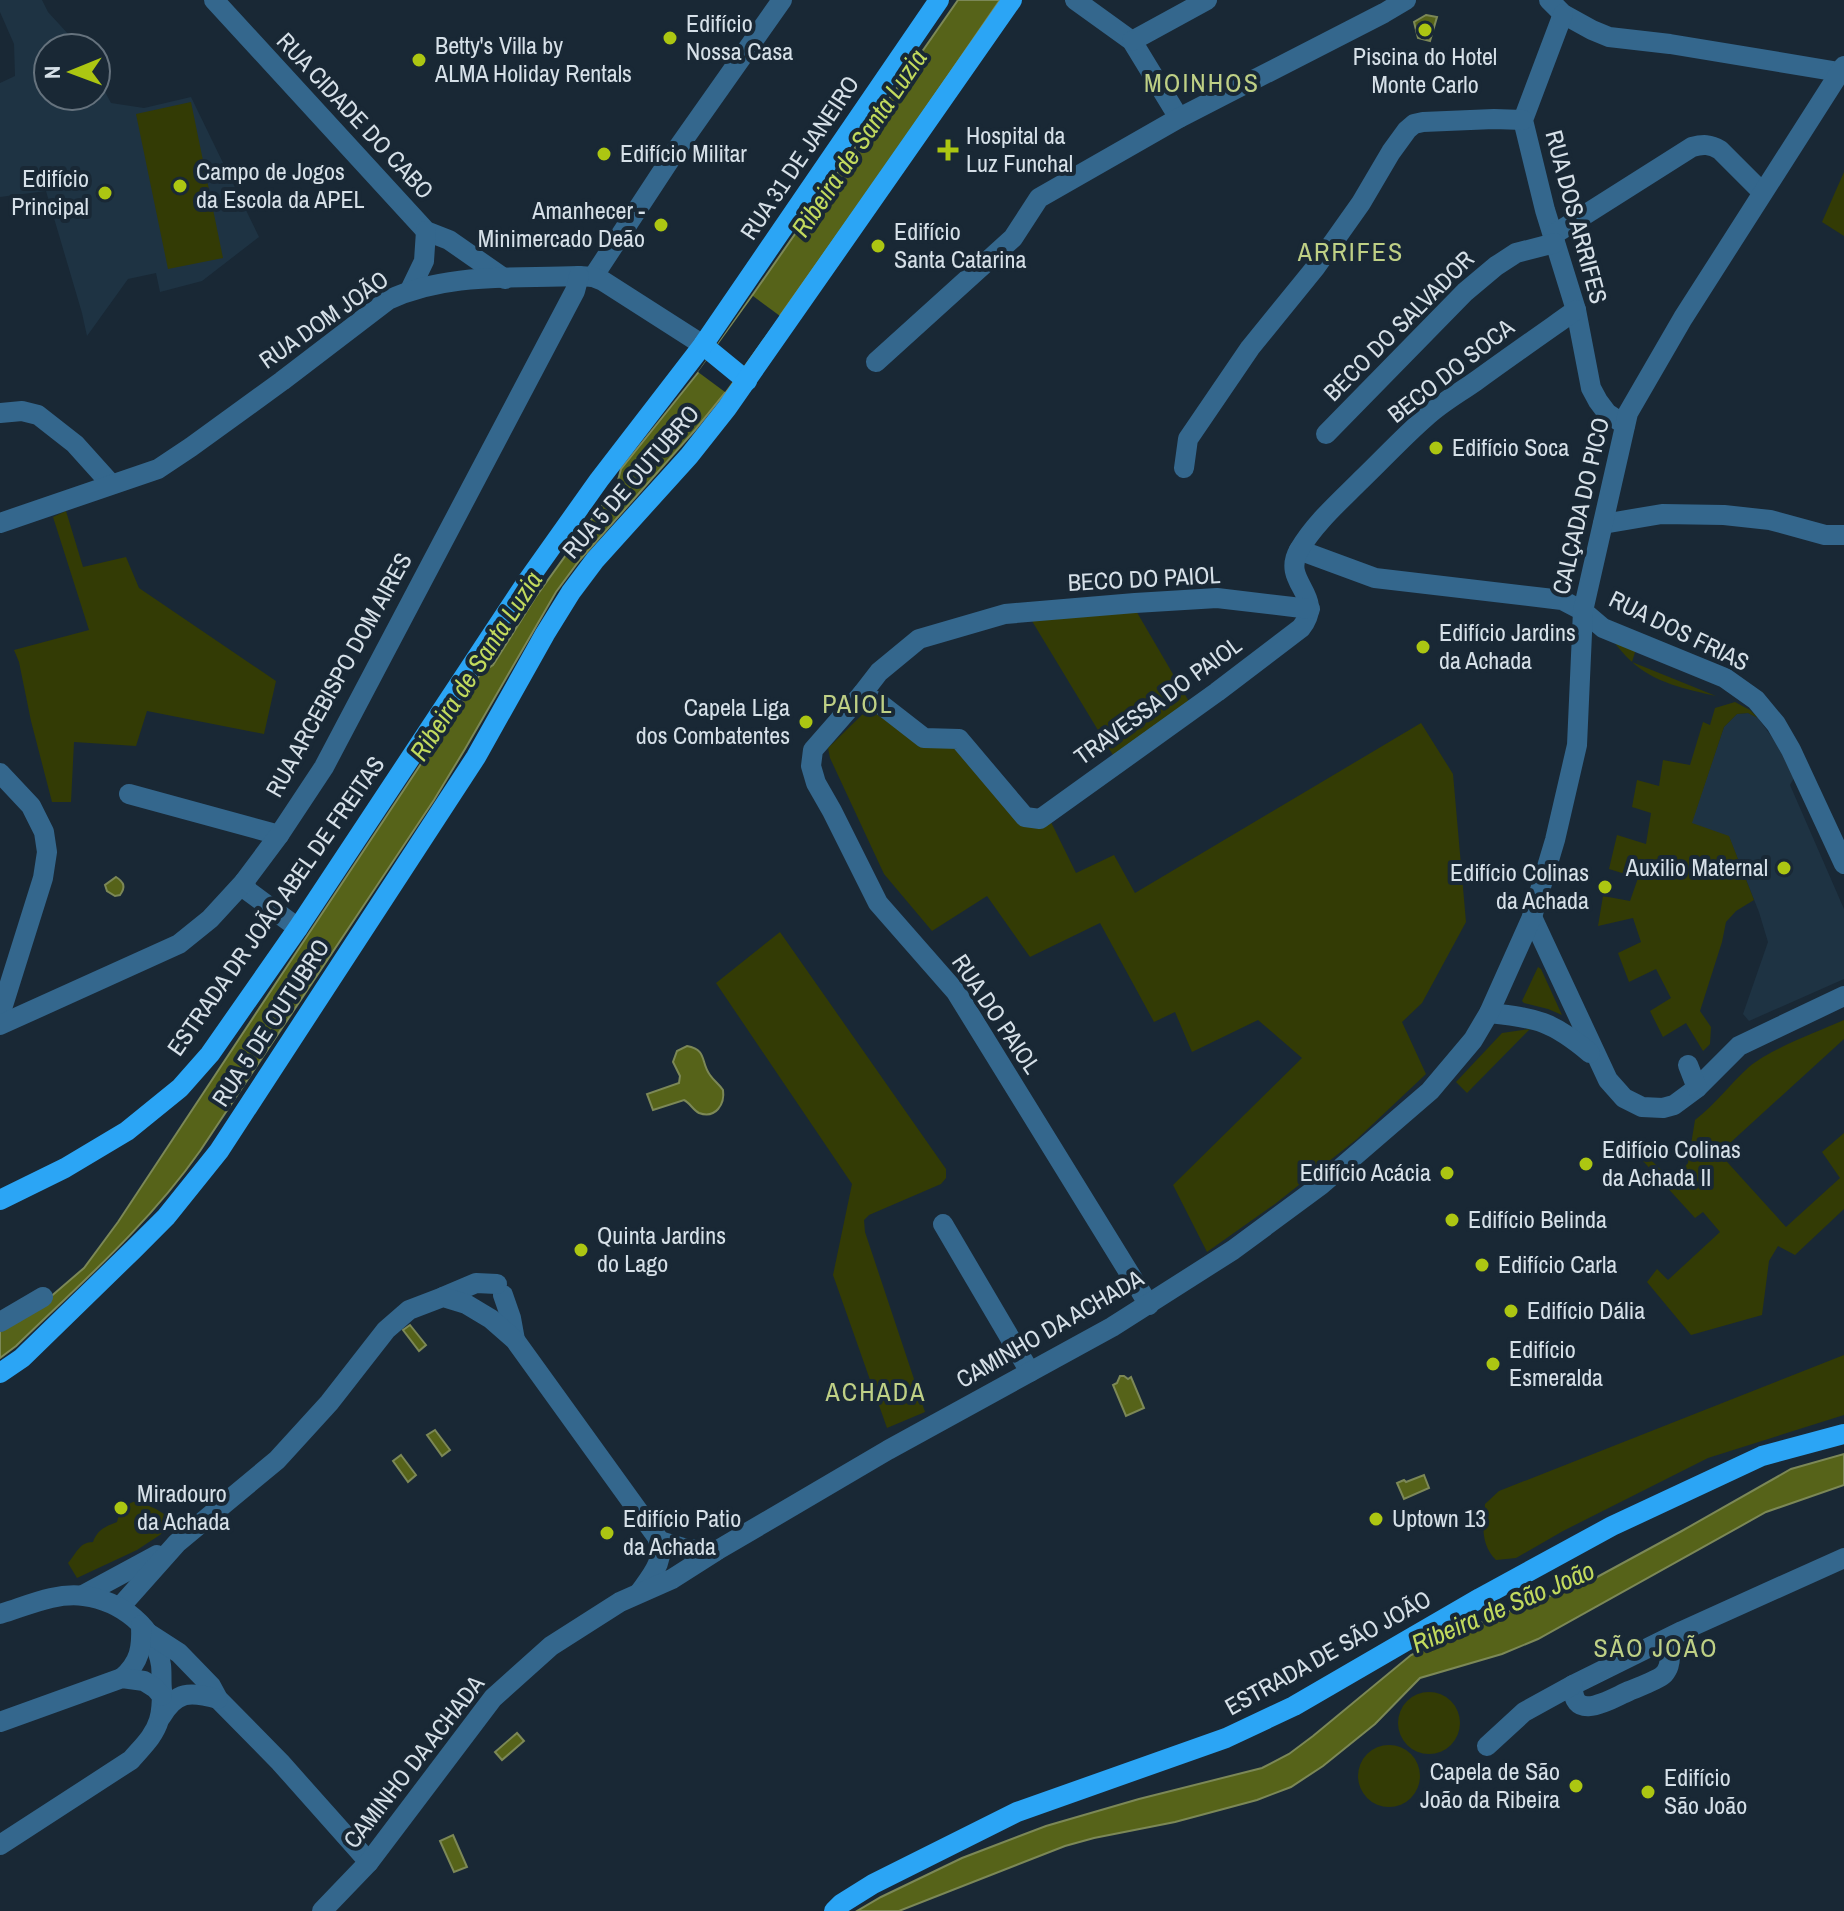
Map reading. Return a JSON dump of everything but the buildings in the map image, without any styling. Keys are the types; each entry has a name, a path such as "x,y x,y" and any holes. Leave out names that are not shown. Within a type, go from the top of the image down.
{"main road":[{"name":"RUA 31 DE JANEIRO","path":"703,345 939,0"},
{"name":"RUA 5 DE OUTUBRO","path":"0,1373 22,1358 166,1217 219,1151 476,757 571,592 595,560 713,427 1012,0"},
{"path":"703,345 747,381"},
{"name":"ESTRADA DR JOÃO ABEL DE FREITAS","path":"0,1200 65,1168 127,1131 180,1088 210,1054 298,928 528,580 599,480 703,345"},
{"name":"ESTRADA DE SÃO JOÃO","path":"834,1911 873,1884 1017,1812 1226,1738 1294,1706 1612,1526 1762,1456 1844,1434"}],"street":[{"name":"RUA CIDADE DO CABO","path":"214,0 426,239 439,274 453,281"},
{"name":"RUA ARCEBISPO DOM AIRES","path":"0,1025 179,944 210,919 244,882 279,835 331,753 575,291 782,0"},
{"path":"1075,0 1132,41 1179,118"},
{"path":"1132,41 1207,0"},
{"path":"876,362 1013,238 1039,198 1179,118 1406,0"},
{"path":"1556,7 1609,37 1842,69"},
{"name":"RUA DOS ARRIFES","path":"1556,7 1523,120 1576,310 1591,388 1607,413 1625,425"},
{"name":"CALÇADA DO PICO","path":"1532,917 1555,840 1577,745 1583,611 1628,413 1675,330 1842,69"},
{"path":"1184,468 1188,439 1250,348 1343,229 1407,130 1423,122 1523,120"},
{"name":"BECO DO SALVADOR","path":"1326,434 1465,292 1496,266 1516,253 1554,239 1692,147 1712,145 1720,150 1762,192"},
{"name":"RUA CIDADE DO CABO","path":"426,239 449,240 505,279"},
{"path":"410,290 424,261 426,239"},
{"path":"453,281 465,272 465,252"},
{"path":"586,277 603,281 703,345"},
{"name":"RUA DOM JOÃO","path":"0,523 158,469 282,381 388,300 410,290 453,281 586,277"},
{"name":"BECO DO SOCA","path":"1299,550 1329,512 1427,415 1576,310"},
{"path":"0,413 22,411 38,415 75,444 111,484"},
{"path":"1603,524 1662,514 1724,515 1770,520 1834,535"},
{"path":"1310,609 1307,596 1295,575 1295,559 1299,550 1375,578 1562,600 1583,611"},
{"name":"BECO DO PAIOL","path":"813,750 879,672 919,639 1005,614 1217,598 1310,609"},
{"name":"TRAVESSA DO PAIOL","path":"862,694 879,703 924,738 959,739 1025,817 1040,819 1301,628 1309,617 1310,609"},
{"name":"RUA DOS FRIAS","path":"1583,611 1603,628 1725,678 1756,700 1776,724 1791,750 1844,864"},
{"name":"RUA DO PAIOL","path":"813,750 811,766 816,783 878,903 956,992 1149,1305"},
{"path":"0,773 31,806 44,832 47,852 43,878 0,1015"},
{"path":"129,794 279,835"},
{"path":"244,882 248,891 298,928"},
{"path":"1532,917 1608,1080 1624,1098 1642,1107 1674,1105 1697,1088 1739,1046 1844,996"},
{"name":"CAMINHO DA ACHADA","path":"322,1911 369,1862 493,1698 551,1646 620,1602 690,1569 888,1450 1149,1305 1233,1250 1321,1185 1430,1091 1473,1040 1489,1013 1532,917"},
{"path":"1489,1013 1550,1024 1573,1038 1596,1058"},
{"path":"1688,1065 1697,1088"},
{"path":"943,1224 1030,1372"},
{"path":"120,1607 177,1543 277,1460 329,1403 386,1330 409,1310 476,1283 500,1290 511,1318 515,1340"},
{"path":"0,1322 43,1297"},
{"path":"443,1297 466,1304 491,1319 515,1340 660,1541 661,1559 637,1596"},
{"path":"660,1541 687,1549 716,1551"},
{"path":"83,1595 177,1543"},
{"path":"1487,1746 1524,1712 1573,1685 1682,1631 1844,1558"},
{"path":"0,1614 52,1597 83,1595 103,1600 129,1613 144,1629 179,1653 211,1686 218,1699 280,1762 369,1862"},
{"path":"0,1722 122,1678 131,1669 142,1645 144,1629"},
{"path":"144,1629 161,1664 159,1721"},
{"path":"1573,1685 1577,1703 1585,1706 1601,1704 1663,1675 1671,1660 1661,1643"},
{"path":"122,1678 144,1681 162,1696"},
{"path":"0,1845 131,1760 146,1744 170,1702 180,1696 203,1694 218,1699"}],"shaded area":[{"path":"0,0 42,0 48,12 66,32 32,32 32,112 112,112 112,103 144,108 191,97 259,237 202,281 160,292 156,273 128,279 87,336 46,191 0,197 0,83 15,76 14,44 0,12"},
{"name":"Campo de Jogos da Escola da APEL","path":"191,102 223,258 168,269 136,114"},
{"path":"1844,172 1844,236 1822,222"},
{"path":"66,511 83,567 126,557 139,588 276,681 264,734 147,711 136,746 74,742 71,802 52,802 14,650 89,630 53,517"},
{"path":"1135,609 1191,705 1116,760 1032,621"},
{"path":"1613,641 1636,649 1632,662 1624,654"},
{"path":"1632,662 1716,696 1660,680"},
{"path":"1735,702 1758,718 1748,713 1737,714 1724,727 1692,823 1729,836 1754,900 1736,911 1726,922 1700,1011 1711,1027 1710,1044 1703,1051 1686,1023 1663,1037 1650,1011 1671,998 1656,969 1629,982 1618,953 1641,942 1633,918 1598,926 1603,896 1630,901 1638,878 1609,869 1617,835 1646,844 1651,813 1632,807 1637,780 1659,786 1663,760 1690,765 1703,722 1710,725 1715,708"},
{"path":"871,706 957,747 1024,824 1049,818 1076,873 1114,855 1135,893 1421,723 1453,774 1466,922 1422,1003 1402,1022 1426,1074 1357,1139 1275,1204 1207,1252 1173,1185 1302,1058 1258,1020 1192,1052 1175,1012 1154,1022 1100,923 1030,957 987,896 932,931 884,874 830,758 828,748"},
{"name":"Auxilio Maternal","path":"1748,713 1758,718 1782,751 1794,778 1790,785 1844,909 1844,979 1749,1021 1743,1014 1768,942 1729,837 1691,824 1724,727 1737,714"},
{"path":"780,932 946,1169 946,1178 941,1184 869,1215 864,1220 865,1232 925,1412 887,1428 833,1275 852,1184 716,983"},
{"path":"1538,967 1541,969 1562,1015 1522,1001"},
{"path":"1844,1020 1844,1039 1719,1153 1786,1227 1840,1178 1822,1152 1844,1133 1844,1209 1795,1255 1778,1246 1769,1261 1762,1315 1691,1335 1647,1282 1657,1269 1668,1280 1720,1232 1703,1212 1695,1218 1643,1161 1648,1157 1672,1181 1688,1163 1695,1120 1749,1067 1781,1047"},
{"path":"1530,1029 1467,1093 1456,1082 1502,1033"},
{"path":"1844,1355 1844,1415 1708,1458 1516,1558 1496,1560 1487,1547 1485,1504 1499,1491"},
{"path":"137,1501 178,1523 137,1550 77,1578 68,1563 78,1549 93,1542 102,1529 117,1522 123,1508"},
{"path":"1423,1692 1435,1692 1451,1701 1458,1711 1458,1735 1451,1745 1435,1754 1423,1754 1403,1740 1398,1729 1398,1717 1412,1697"},
{"path":"1383,1745 1395,1745 1411,1754 1418,1764 1418,1788 1411,1798 1395,1807 1383,1807 1363,1793 1358,1782 1358,1770 1372,1750"}],"water":[{"name":"Ribeira de Santa Luzia","path":"958,0 1000,0 729,388 579,561 556,592 434,800 200,1151 158,1204 113,1253 0,1358 0,1330 48,1299 84,1268 118,1222 481,673 493,665 535,598 617,484 621,469 701,369"},
{"name":"Piscina do Hotel Monte Carlo","path":"1426,15 1437,17 1430,41 1418,38 1414,22"},
{"path":"116,877 123,887 120,895 115,896 107,891 105,885"},
{"path":"687,1046 698,1050 707,1070 723,1090 721,1105 710,1114 697,1112 684,1100 653,1110 647,1094 679,1083 680,1076 673,1062 677,1051"},
{"path":"410,1325 426,1345 419,1351 403,1330"},
{"path":"1120,1376 1131,1377 1144,1408 1126,1416 1113,1385"},
{"path":"435,1430 450,1450 442,1456 427,1435"},
{"path":"1844,1454 1844,1485 1766,1512 1538,1639 1502,1654 1420,1678 1375,1724 1291,1787 1257,1800 1175,1822 1065,1846 899,1911 857,1911 962,1858 1046,1826 1262,1768 1289,1754 1313,1736 1411,1655 1495,1616 1588,1582 1791,1469"},
{"path":"401,1455 416,1475 408,1482 393,1461"},
{"path":"1424,1475 1429,1488 1404,1499 1397,1483"},
{"path":"517,1733 524,1741 502,1760 495,1752"},
{"path":"453,1835 467,1867 454,1872 440,1841"}],"pier":[{"path":"753,296 780,316 725,392 698,372"}],"place":[{"name":"Piscina do Hotel Monte Carlo","path":"1425,30"},
{"name":"Edifício Nossa Casa","path":"670,38"},
{"name":"Betty's Villa by ALMA Holiday Rentals","path":"419,60"},
{"name":"Hospital da Luz Funchal","path":"948,150"},
{"name":"Edifício Militar","path":"604,154"},
{"name":"Campo de Jogos da Escola da APEL","path":"180,186"},
{"name":"Edifício Principal","path":"105,193"},
{"name":"Amanhecer - Minimercado Deão","path":"661,225"},
{"name":"Edifício Santa Catarina","path":"878,246"},
{"name":"Edifício Soca","path":"1436,448"},
{"name":"Edifício Jardins da Achada","path":"1423,647"},
{"name":"Capela Liga dos Combatentes","path":"806,722"},
{"name":"Auxilio Maternal","path":"1784,868"},
{"name":"Edifício Colinas da Achada","path":"1605,887"},
{"name":"Edifício Colinas da Achada II","path":"1586,1164"},
{"name":"Edifício Acácia","path":"1447,1173"},
{"name":"Edifício Belinda","path":"1452,1220"},
{"name":"Quinta Jardins do Lago","path":"581,1250"},
{"name":"Edifício Carla","path":"1482,1265"},
{"name":"Edifício Dália","path":"1511,1311"},
{"name":"Edifício Esmeralda","path":"1493,1364"},
{"name":"Miradouro da Achada","path":"121,1508"},
{"name":"Uptown 13","path":"1376,1519"},
{"name":"Edifício Patio da Achada","path":"607,1533"},
{"name":"Capela de São João da Ribeira","path":"1576,1786"},
{"name":"Edifício São João","path":"1648,1792"}],"district":[{"name":"MOINHOS","path":"1202,83"},
{"name":"ARRIFES","path":"1351,252"},
{"name":"PAIOL","path":"858,704"},
{"name":"ACHADA","path":"876,1392"},
{"name":"SÃO JOÃO","path":"1656,1648"}],"water label":[{"name":"Ribeira de São João","path":"1503,1607"}]}
